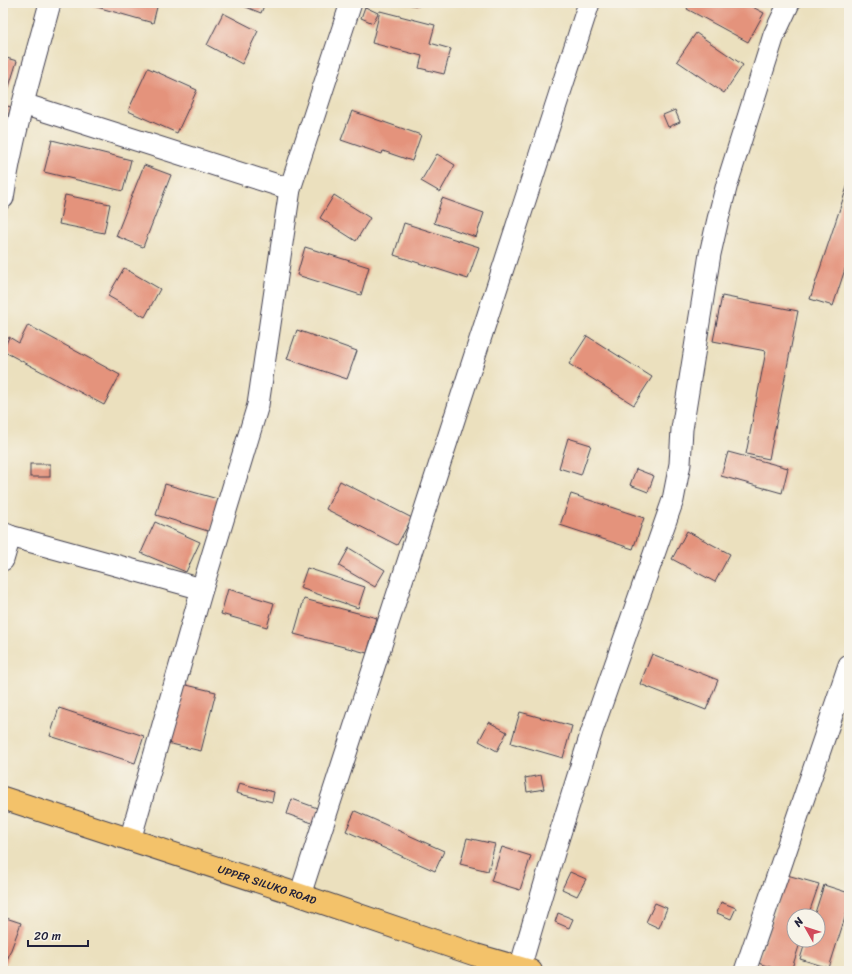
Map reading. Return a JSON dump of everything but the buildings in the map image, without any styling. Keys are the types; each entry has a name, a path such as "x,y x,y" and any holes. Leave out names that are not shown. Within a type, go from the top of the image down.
{"main road":[{"name":"UPPER SILUKO ROAD","path":"3,798 523,970"}],"street":[{"path":"3,198 23,104 50,3"},
{"path":"130,840 202,589 258,405 290,189 351,3"},
{"path":"300,895 589,3"},
{"path":"523,970 556,846 592,731 673,500 680,464 682,429 709,262 718,219 727,184 774,35 789,3"},
{"path":"23,104 290,189"},
{"path":"3,560 6,534 202,589"},
{"path":"745,971 849,665"}]}
